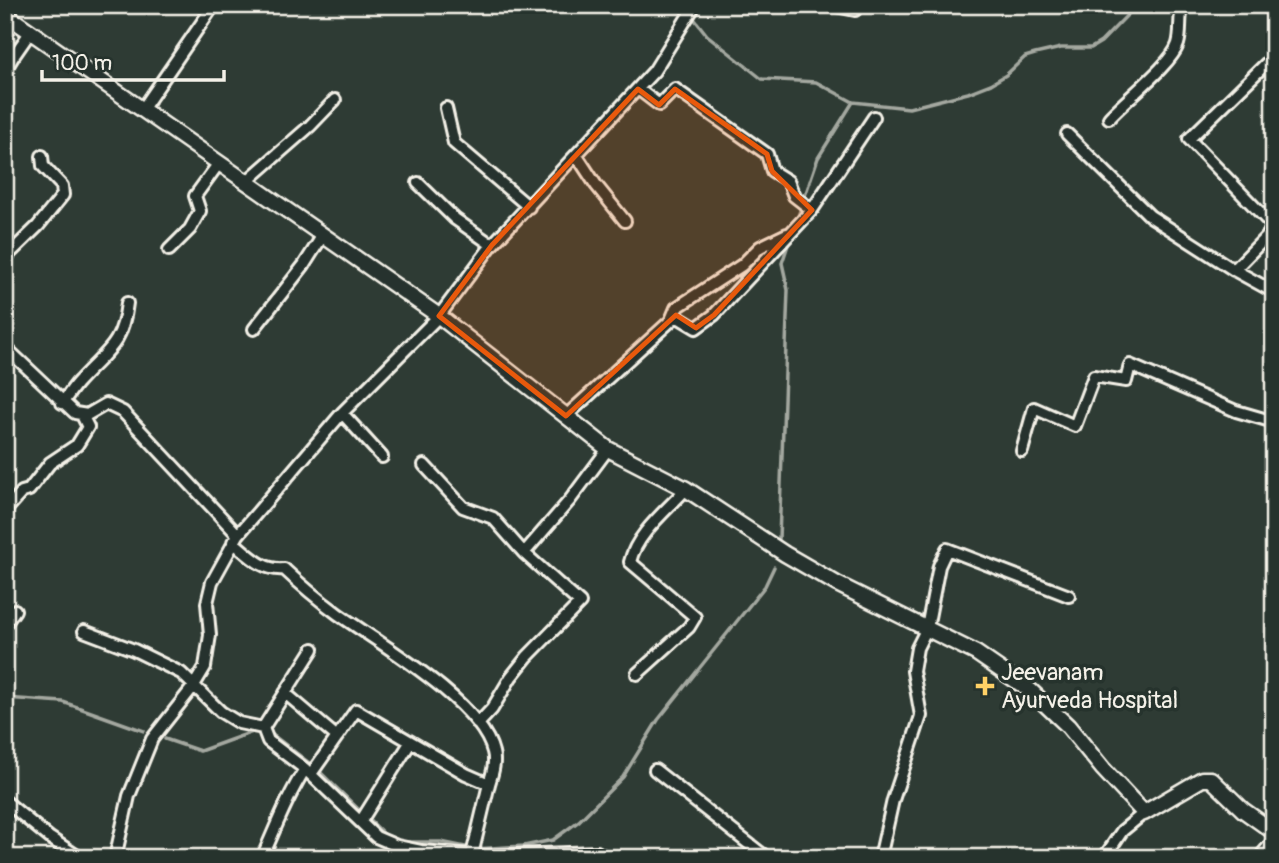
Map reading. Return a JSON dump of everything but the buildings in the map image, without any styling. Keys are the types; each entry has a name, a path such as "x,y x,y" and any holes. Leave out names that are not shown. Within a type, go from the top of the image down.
{"street":[{"path":"142,110 214,5"},
{"path":"115,858 128,796 152,739 193,687 205,667 210,635 207,603 212,582 235,538 342,414 439,316 492,246 654,71 695,5"},
{"path":"831,5 855,10"},
{"path":"1109,118 1168,60 1178,46 1183,5"},
{"path":"5,14 439,316 608,449 686,489 785,554 870,602 976,653 1031,691 1068,726 1144,813"},
{"path":"5,70 9,54 31,31"},
{"path":"1234,270 1269,234 1272,225 1189,139 1274,56"},
{"path":"638,89 659,105 675,89 766,155 772,171 788,181 794,196 812,210"},
{"path":"246,182 310,126 335,100"},
{"path":"446,108 454,143 528,207"},
{"path":"566,416 676,316 696,328 714,315 812,210 874,117"},
{"path":"1067,134 1150,216 1234,270 1274,292"},
{"path":"5,258 38,226 63,195 62,186 43,166 42,156"},
{"path":"577,156 596,185 625,220"},
{"path":"169,250 190,229 200,211 195,196 219,163"},
{"path":"418,183 455,219 492,246"},
{"path":"671,320 676,308 742,265 760,247 793,231"},
{"path":"254,329 323,235"},
{"path":"62,403 79,381 110,352 125,320 127,303"},
{"path":"5,347 75,413 82,415 106,404 123,412 260,565 273,570 284,569 318,599 426,676 466,709 478,723 494,752 494,769 473,849"},
{"path":"1022,451 1034,408 1075,426 1094,376 1126,381 1130,365 1236,411 1274,422"},
{"path":"342,414 382,457"},
{"path":"5,511 22,492 29,490 50,463 77,445 88,427 82,415"},
{"path":"524,553 570,500 608,449"},
{"path":"424,465 463,507 493,518 524,553 580,603 527,657 511,677 492,709 478,723"},
{"path":"637,674 689,627 695,617 630,562 632,552 649,529 686,489"},
{"path":"880,858 892,800 921,716 914,671 917,648 927,628 939,566 947,549 1069,596"},
{"path":"5,624 15,610"},
{"path":"83,631 134,650 181,673 221,712 239,723 263,727"},
{"path":"263,727 313,649"},
{"path":"285,693 337,737"},
{"path":"262,858 289,794 356,710 466,774 489,784"},
{"path":"263,727 268,741 364,818 376,837 397,846 421,851 473,849 597,852 607,858"},
{"path":"364,818 411,743"},
{"path":"655,770 767,858"},
{"path":"1104,858 1122,831 1144,813 1202,779 1211,779 1243,810 1274,832"},
{"path":"5,801 50,838 80,858"},
{"path":"1259,858 1274,840"}],"highlighted area":[{"path":"638,89 659,105 675,89 767,154 772,171 812,210 714,315 696,328 676,315 566,416 439,316 492,245"}],"waterway":[{"path":"796,222 818,158 853,102 909,108 968,93 1006,75 1025,57 1061,48 1091,48 1101,42 1137,5"},
{"path":"692,16 707,35 762,79 816,82 853,102"},
{"path":"779,539 788,290 782,263 790,239"},
{"path":"403,842 441,842 475,849 524,846 553,840 579,821 623,777 658,720 765,586 774,567"},
{"path":"5,698 63,702 144,731"},
{"path":"165,739 200,751 255,731"},
{"path":"270,733 313,766"},
{"path":"318,770 386,836"}],"place":[{"name":"Jeevanam Ayurveda Hospital","path":"985,686"}]}
